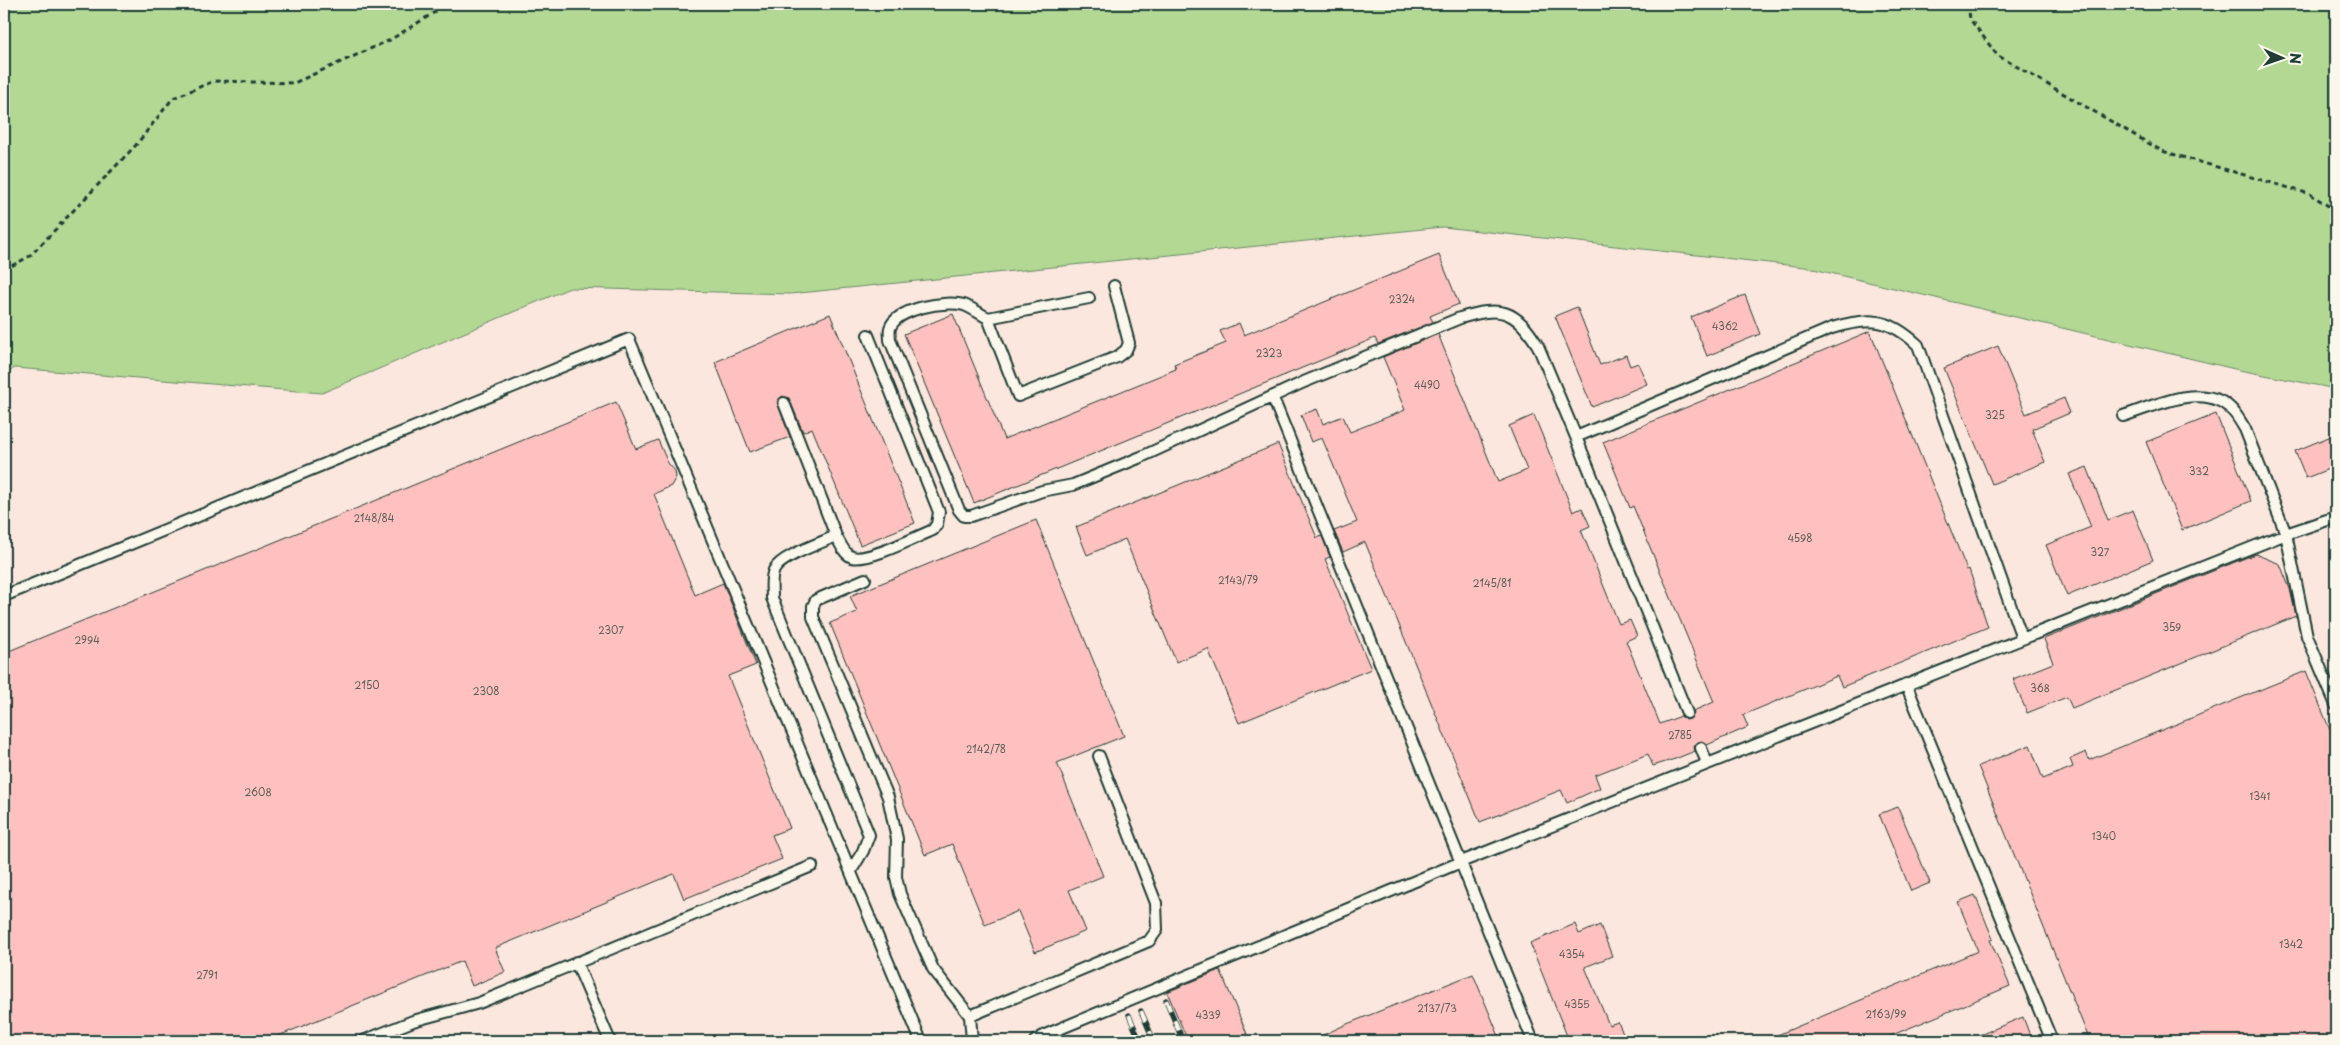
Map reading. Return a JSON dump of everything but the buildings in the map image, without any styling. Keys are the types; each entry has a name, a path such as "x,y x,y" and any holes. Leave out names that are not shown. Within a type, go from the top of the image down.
{"lane":[{"path":"988,318 1018,396 1117,357 1126,350 1129,342 1114,286"},
{"path":"1089,298 988,318 963,305 943,303 916,309 897,318 890,328 890,340 958,510 964,516 971,516 1042,491 1073,485 1273,398 1304,382 1460,318 1486,310 1504,312 1515,319 1529,333 1538,346 1687,713"},
{"path":"1576,437 1832,328 1860,320 1892,326 1908,335 1918,346 2022,638"},
{"path":"784,403 836,536 846,554 853,558 866,557 933,530 937,524 939,512 868,335"},
{"path":"4,596 629,339 921,1041"},
{"path":"2123,416 2185,397 2202,396 2222,402 2235,413 2245,429 2286,534 2307,636 2336,704"},
{"path":"1273,398 1534,1041"},
{"path":"1035,1041 1045,1035 1461,862 2022,638 2286,534 2336,517"},
{"path":"836,536 784,560 774,568 771,579 772,598 869,835 863,851 851,871"},
{"path":"865,579 816,600 813,606 813,617 888,797 897,839 896,877 900,894 934,969 970,1016 972,1041"},
{"path":"1906,684 2052,1041"},
{"path":"1701,748 1707,763"},
{"path":"970,1016 1149,941 1158,930 1156,903 1099,756"},
{"path":"362,1041 414,1021 479,1003 812,866"},
{"path":"576,962 610,1041"}],"path":[{"path":"4,270 30,256 136,145 173,98 214,82 294,83 390,40 448,4"},
{"path":"1968,4 1970,19 1997,55 2162,150 2310,194 2336,211"}],"shaded area":[{"path":"1443,227 1805,267 2239,370 2336,389 2336,1041 4,1041 4,374 15,368 322,393 570,288 790,294"}],"green space":[{"path":"4,4 2336,4 2336,389 2239,370 1805,267 1443,227 790,294 570,288 322,393 15,368 4,374"}],"railway":[{"path":"1166,1000 1183,1041"},
{"path":"1141,1011 1154,1041"},
{"path":"1129,1015 1140,1041"}]}
